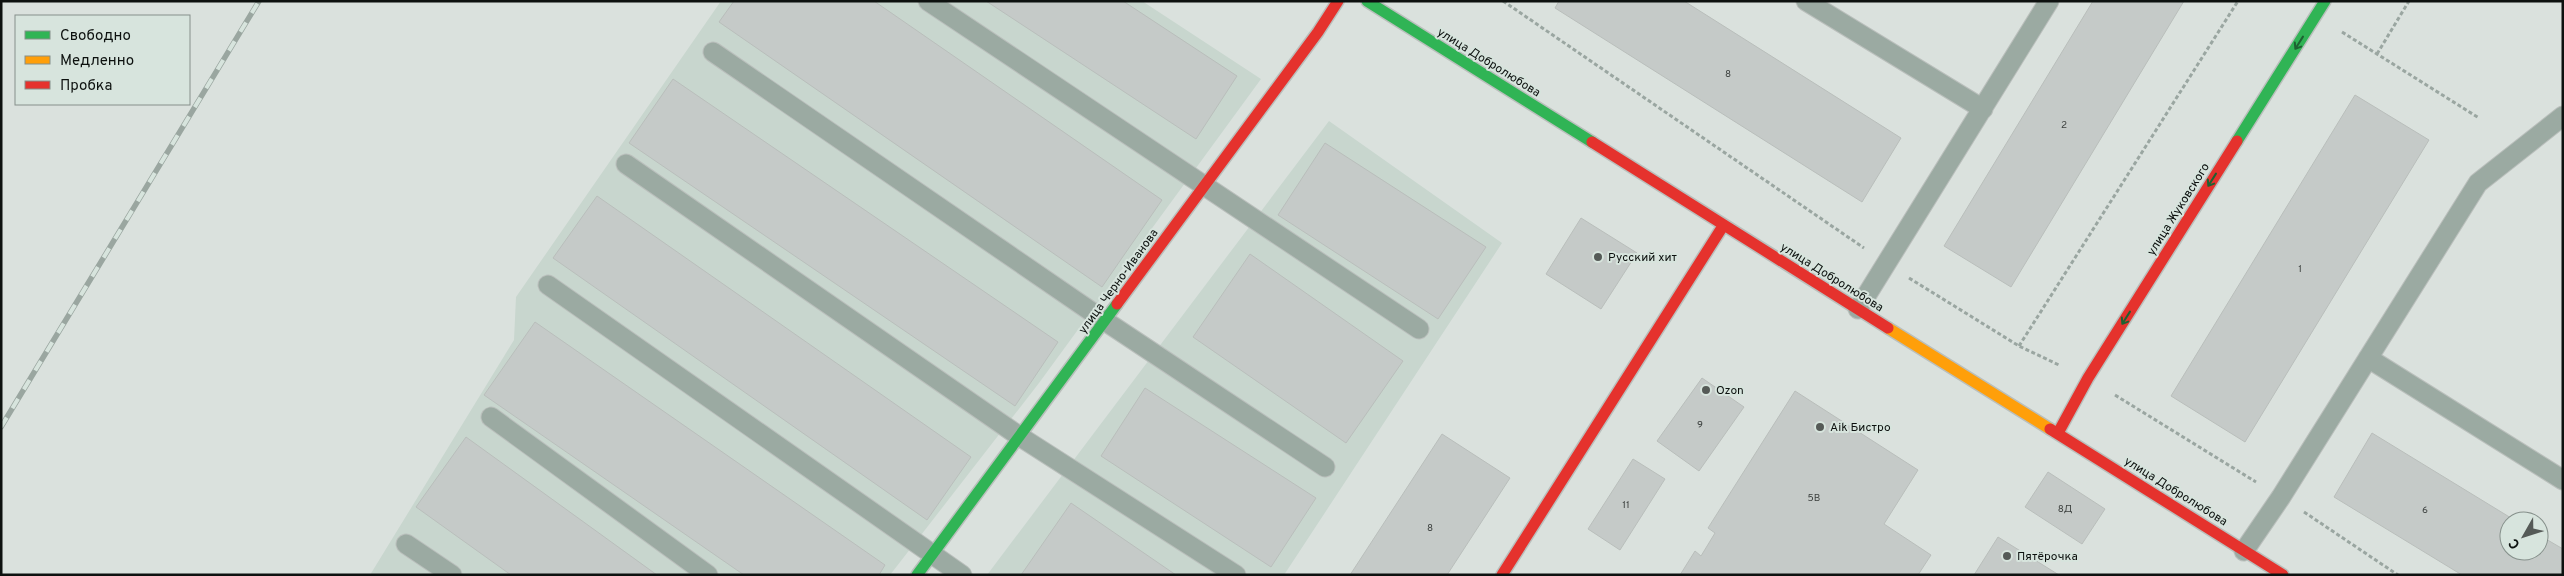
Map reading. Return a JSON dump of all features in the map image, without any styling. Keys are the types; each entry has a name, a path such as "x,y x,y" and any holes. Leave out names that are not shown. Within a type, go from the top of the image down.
{"street":[{"name":"улица Черно-Иванова","path":"917,575 1318,32 1338,1"},
{"name":"улица Добролюбова","path":"1367,1 1723,226 2058,433 2283,575"},
{"name":"улица Жуковского","path":"2058,433 2088,378 2325,1"},
{"path":"1502,575 1723,226"}],"lane":[{"path":"928,1 1420,329"},
{"path":"1806,1 1983,109"},
{"path":"1858,309 2049,1"},
{"path":"713,52 1105,321 1325,467"},
{"path":"2244,550 2281,497 2478,183 2563,116"},
{"path":"626,164 1019,436 1236,575"},
{"path":"548,285 962,575"},
{"path":"2368,358 2563,480"},
{"path":"491,418 708,575"},
{"path":"406,544 452,575"}],"path":[{"path":"1504,1 1886,264 2019,346 2088,378 2281,497 2398,575"},
{"path":"2019,346 2238,1"},
{"path":"2377,54 2409,1"},
{"path":"2316,15 2480,118"}],"shaded area":[{"path":"721,1 1142,1 1261,79 1039,383 890,575 370,575 514,340 516,297"},
{"path":"1329,121 1502,243 1284,575 987,575"}],"building":[{"path":"734,1 874,1 1162,200 1102,287 719,22"},
{"path":"986,1 1123,1 1237,76 1196,139"},
{"path":"1559,1 1684,1 1901,138 1862,202 1555,8"},
{"path":"2093,1 2184,1 2011,287 1944,246"},
{"path":"673,79 1058,342 1015,406 629,143"},
{"path":"2355,95 2429,140 2245,442 2171,396"},
{"path":"1325,143 1486,247 1438,319 1278,215"},
{"path":"597,196 971,457 927,520 553,258"},
{"path":"1581,218 1637,253 1601,309 1546,274"},
{"path":"1250,254 1403,361 1346,443 1193,337"},
{"path":"535,322 885,565 879,575 744,575 484,395"},
{"path":"1702,378 1744,407 1699,471 1657,441"},
{"path":"1145,388 1316,498 1271,567 1101,456"},
{"path":"1795,391 1918,470 1884,524 1931,555 1918,575 1680,575 1695,551 1701,556 1715,533 1708,528"},
{"path":"2372,433 2500,511 2499,561 2549,561 2549,541 2563,549 2563,575 2462,575 2334,497"},
{"path":"1442,434 1510,478 1447,575 1350,575"},
{"path":"466,437 657,575 511,575 416,507"},
{"path":"1633,459 1665,479 1620,550 1588,529"},
{"path":"2048,472 2105,509 2082,544 2025,507"},
{"path":"1071,503 1176,575 1021,575"},
{"name":"Пятёрочка","path":"1998,537 2059,575 1974,575"}],"railway":[{"path":"1,427 259,1"}],"traffic: fast":[{"path":"1367,1 1592,142"},
{"path":"2237,141 2325,1"},
{"path":"917,575 1117,304"}],"traffic: slow":[{"path":"1888,328 2050,429"}],"traffic: jam":[{"path":"1117,304 1318,32 1338,1"},
{"path":"2058,433 2088,378 2237,141"},
{"path":"1592,142 1888,328"},
{"path":"1502,575 1723,226"},
{"path":"2050,429 2283,575"}],"place":[{"name":"Русский хит","path":"1598,257"},
{"name":"Ozon","path":"1706,390"},
{"name":"Aik Бистро","path":"1820,427"},
{"name":"Пятёрочка","path":"2007,556"}]}
